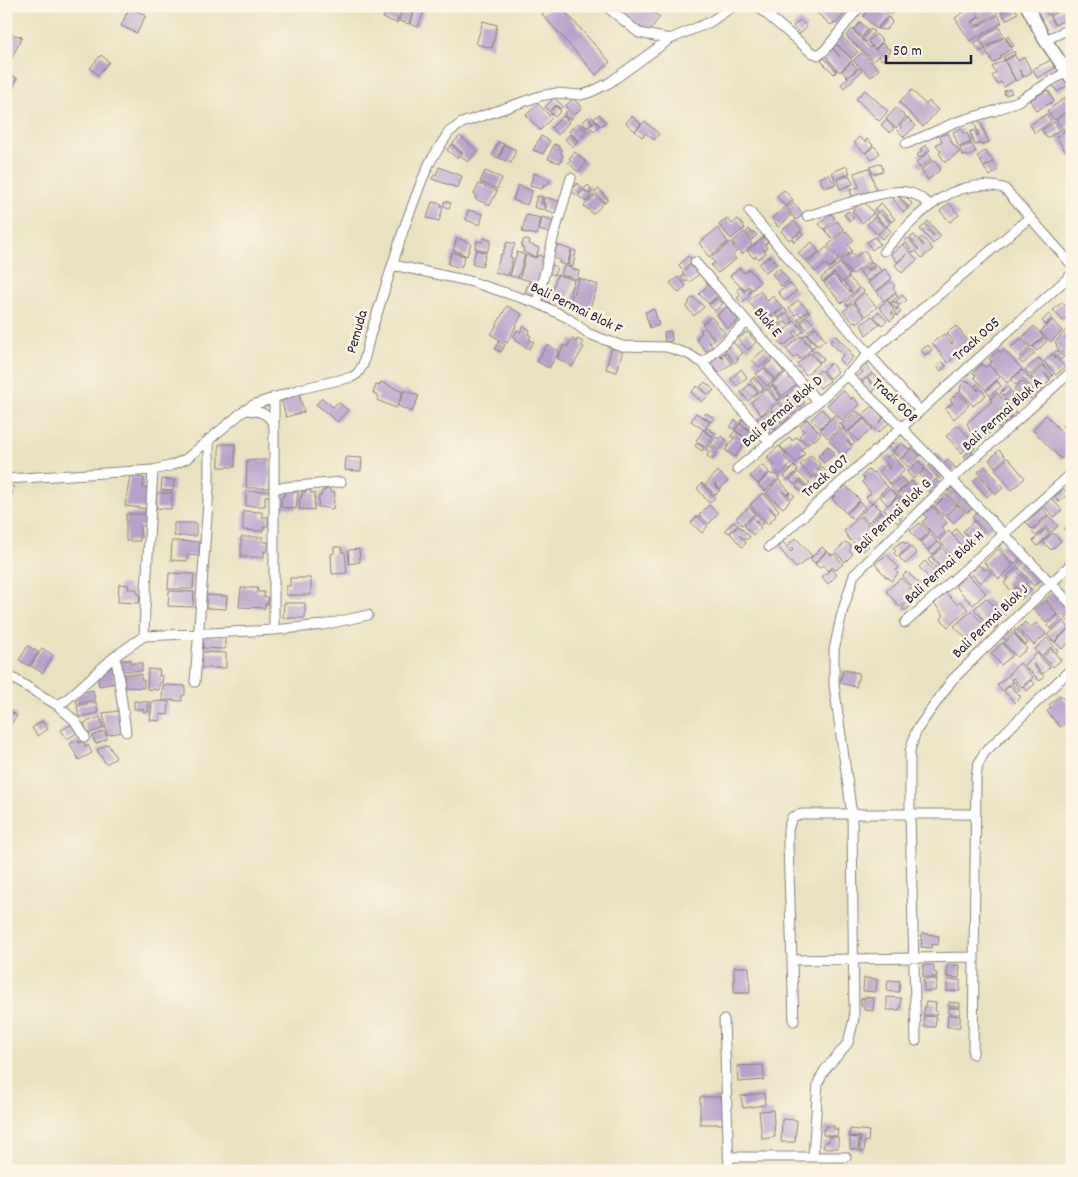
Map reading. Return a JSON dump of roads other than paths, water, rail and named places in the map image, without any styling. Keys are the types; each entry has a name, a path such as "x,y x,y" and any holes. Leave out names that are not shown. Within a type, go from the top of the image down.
{"street":[{"path":"606,6 639,33 670,39 710,22 730,7"},
{"path":"757,6 811,52 819,55 826,50 860,6"},
{"path":"906,144 956,122 1013,104 1069,75 1045,40 1027,6"},
{"path":"1045,40 1072,28"},
{"name":"Pemuda","path":"6,479 153,470 180,463 245,410 254,405 300,389 347,380 357,374 362,365 404,228 430,162 443,139 454,127 540,96 556,94 580,95 591,92 609,83 670,39"},
{"path":"537,303 571,178"},
{"path":"884,251 930,205 952,192 972,187 993,186 1004,188 1072,265"},
{"path":"807,216 883,194 900,191 916,194 930,205"},
{"path":"749,211 868,354 920,411"},
{"path":"846,374 1029,218"},
{"name":"Blok E","path":"695,262 818,402"},
{"name":"Bali Permai Blok F","path":"393,265 469,281 537,303 568,318 589,334 610,343 628,347 667,347 688,354 702,363 770,444"},
{"name":"Track 005","path":"901,427 1072,274"},
{"path":"702,363 747,322"},
{"name":"Bali Permai Blok A","path":"952,480 1072,371"},
{"name":"Bali Permai Blok D","path":"737,469 770,444 818,402 846,374"},
{"name":"Track 008","path":"846,374 901,427 1072,605"},
{"path":"274,398 274,630"},
{"path":"245,410 265,414 271,420 274,427"},
{"name":"Track 007","path":"769,547 901,427"},
{"path":"195,682 209,488 209,440"},
{"path":"144,636 153,470"},
{"name":"Bali Permai Blok H","path":"905,623 1072,473"},
{"name":"Bali Permai Blok G","path":"852,815 834,685 834,650 842,613 854,575 952,480"},
{"path":"274,488 341,482"},
{"name":"Bali Permai Blok J","path":"916,1041 910,751 916,731 952,680 1072,563"},
{"path":"57,705 71,696 114,657 144,636 274,630 322,624 368,615"},
{"path":"114,657 117,665 126,732"},
{"path":"974,1054 976,777 978,765 984,753 1072,668"},
{"path":"6,674 57,705 76,721 86,737"},
{"path":"794,1021 788,844 792,817 796,814 976,814"},
{"path":"814,1157 818,1084 824,1071 848,1043 854,1018 852,815"},
{"path":"792,960 974,957"},
{"path":"724,1020 729,1171"},
{"path":"728,1157 846,1157"}]}
